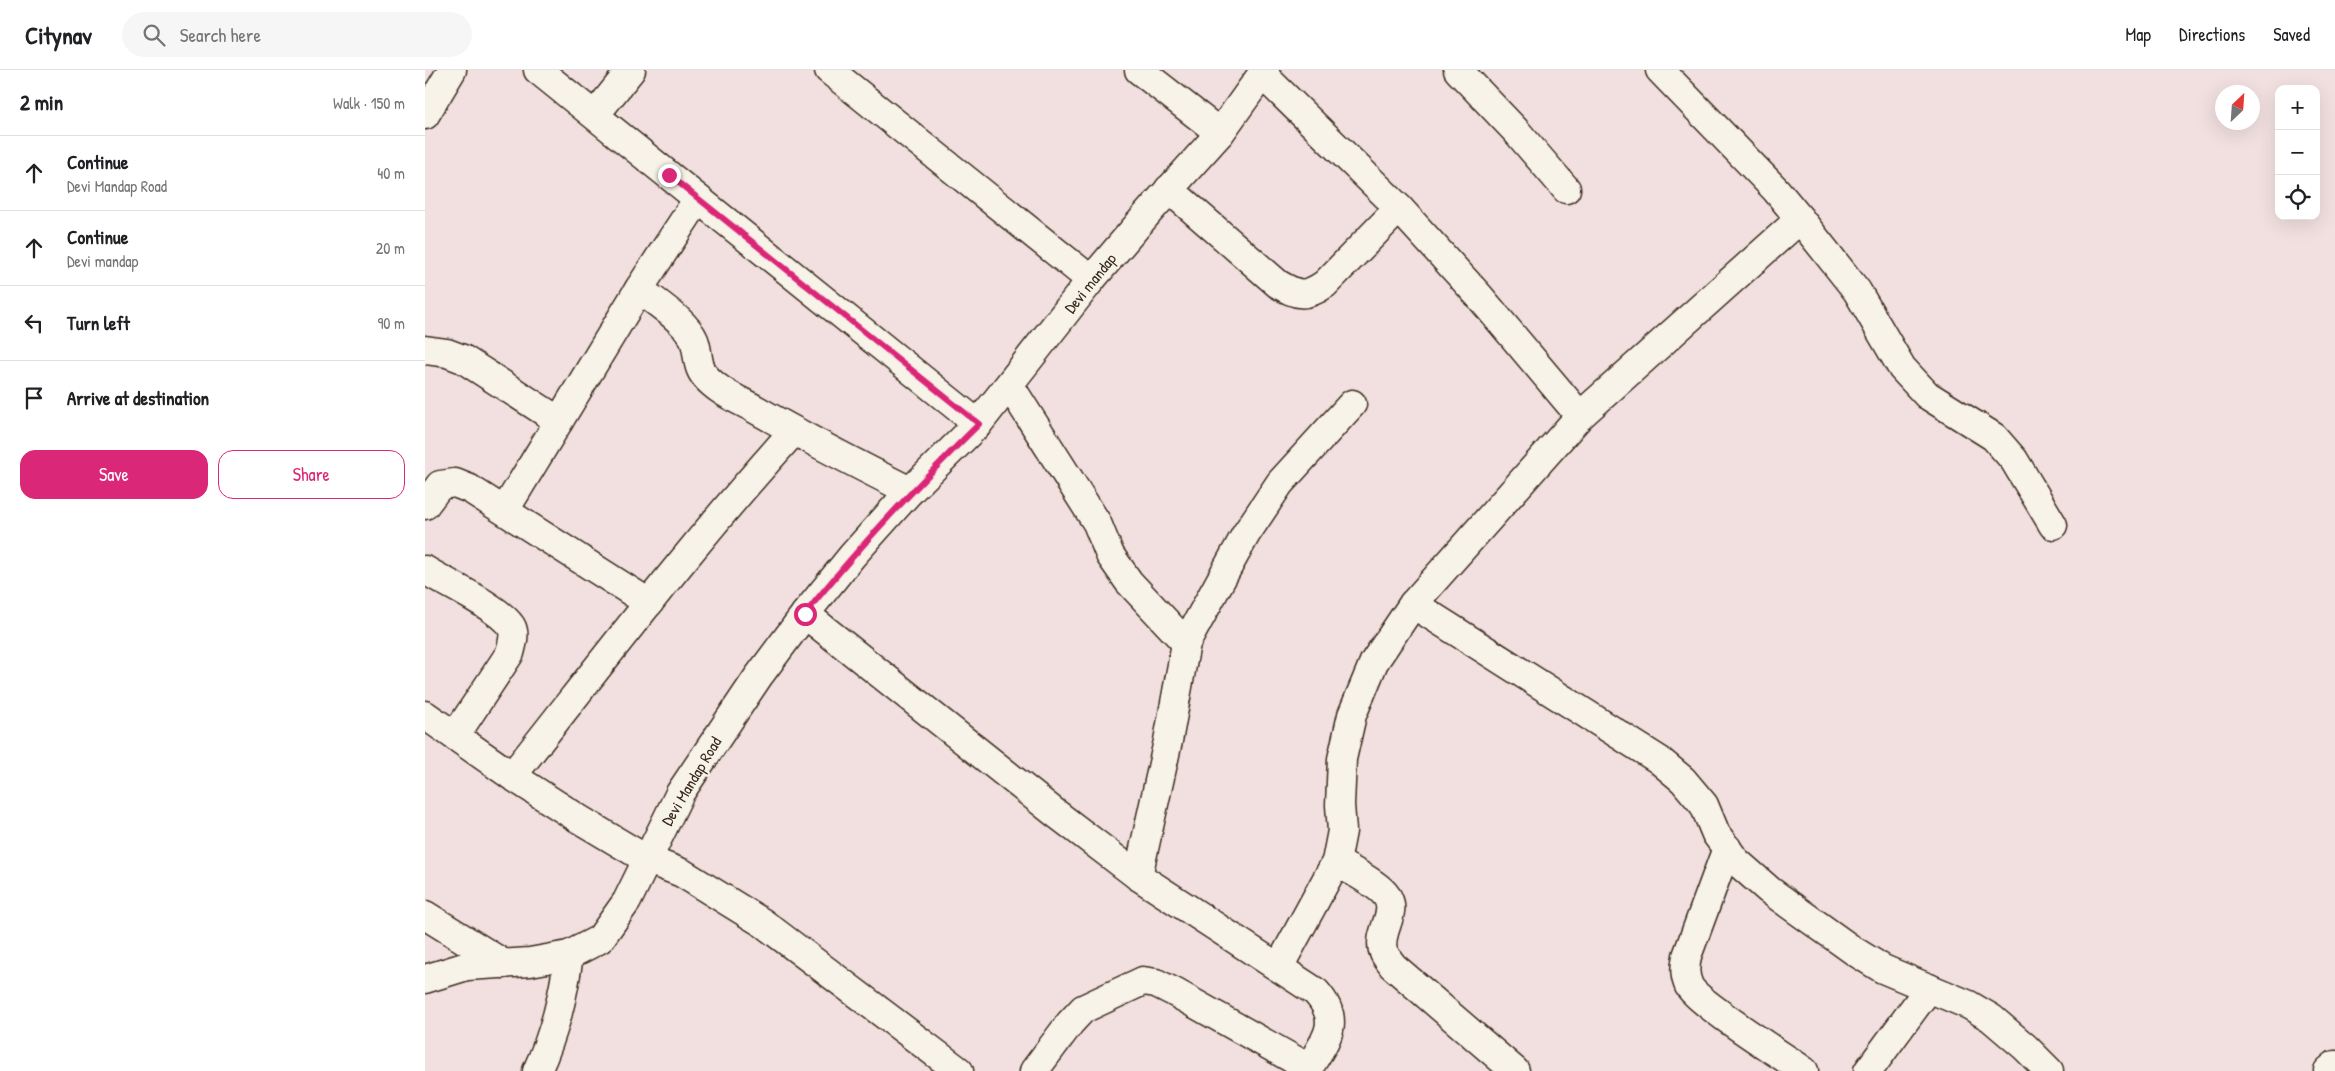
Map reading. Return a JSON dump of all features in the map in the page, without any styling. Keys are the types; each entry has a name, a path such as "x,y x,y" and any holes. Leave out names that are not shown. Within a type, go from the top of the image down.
{"street":[{"path":"425,115 452,70"},
{"path":"538,70 979,424"},
{"path":"595,115 631,70"},
{"path":"829,70 1091,280"},
{"path":"1139,70 1220,133"},
{"path":"1458,70 1517,132 1565,189"},
{"path":"1659,70 1775,190 1800,219 1857,291 1902,368 1927,395 1994,437 2014,460 2053,524"},
{"path":"1264,72 1399,208 1481,297 1580,416"},
{"name":"Devi mandap","path":"910,491 979,424 1091,280 1220,133 1264,72"},
{"path":"1169,190 1278,284 1295,293 1312,293 1325,284 1399,208"},
{"path":"505,510 639,288 698,199"},
{"path":"1279,967 1336,862 1342,831 1340,805 1341,759 1352,715 1374,662 1413,604 1580,416 1800,219"},
{"path":"639,288 687,328 694,339 698,351 699,364 704,376 717,387 794,431 910,491"},
{"path":"425,350 447,353 463,359 559,422"},
{"path":"1010,386 1097,523 1110,555 1129,582 1186,643"},
{"path":"1138,876 1168,741 1186,643 1246,534 1280,484 1352,404"},
{"path":"512,776 747,483 794,431"},
{"path":"425,505 440,485 455,483 505,510 649,603"},
{"name":"Devi Mandap Road","path":"425,979 467,966 529,962 569,955 600,939 627,901 680,793 758,677 851,556 910,491"},
{"path":"425,570 499,614 512,627 514,640 510,653 455,736"},
{"path":"1413,604 1659,760 1683,780 1704,804 1716,834 1737,861 1769,890 1854,951 1883,969 1969,1004 1991,1018 2025,1047 2049,1071"},
{"path":"805,614 1054,812 1138,876 1316,992 1326,1003 1331,1020 1327,1036 1308,1070 1174,992 1156,983 1143,980 1083,1009 1070,1023 1035,1071"},
{"path":"425,715 512,776 646,859 682,873 763,923 959,1071"},
{"path":"1727,848 1687,956 1684,972 1690,987 1705,1002 1804,1071"},
{"path":"1336,862 1384,892 1390,901 1391,911 1383,938 1383,952 1393,966 1515,1071"},
{"path":"425,915 504,964"},
{"path":"537,1071 552,1037 563,992 569,955"},
{"path":"1868,1071 1929,988"},
{"path":"2328,1071 2335,1065"}],"route":[{"path":"669,175 979,424 910,491 851,556 805,614"}]}
